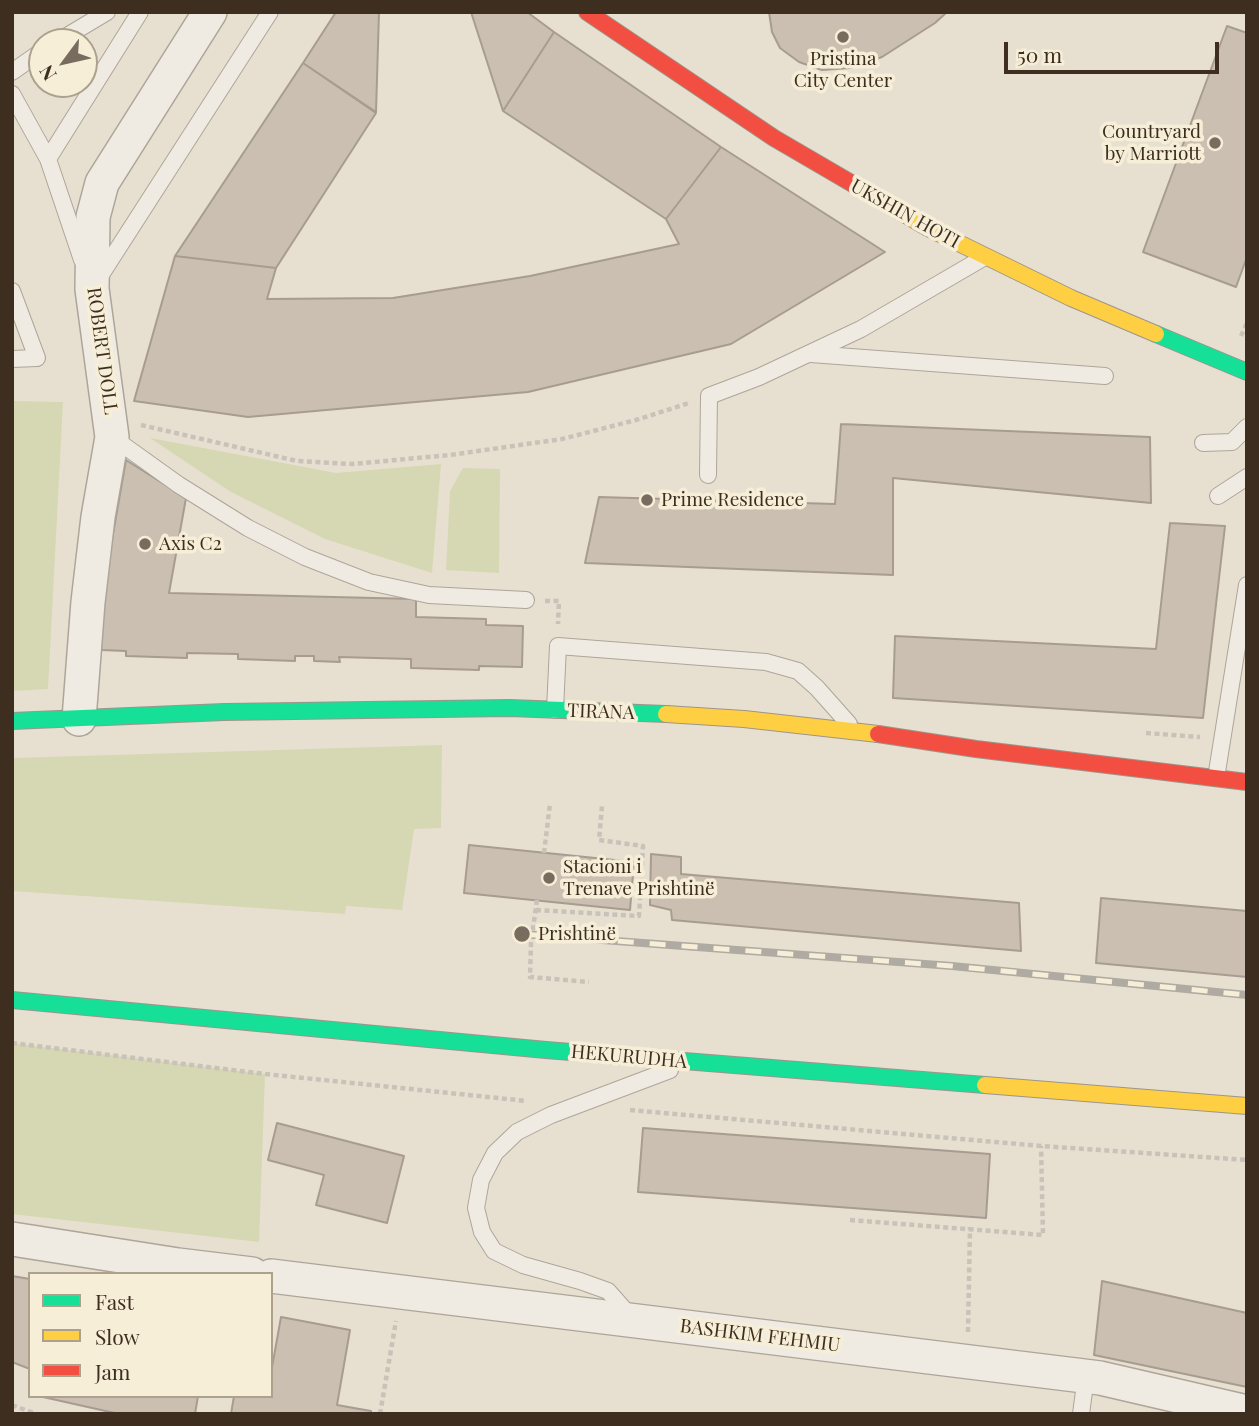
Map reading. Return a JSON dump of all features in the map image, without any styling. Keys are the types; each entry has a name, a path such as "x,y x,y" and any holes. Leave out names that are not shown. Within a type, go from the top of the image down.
{"main road":[{"name":"UKSHIN HOTI","path":"587,12 774,138 846,182 985,257 1071,298 1247,372"},
{"name":"TIRANA","path":"12,721 335,710 497,708 744,719 1186,775 1247,788"},
{"path":"1186,775 1247,773"},
{"path":"1216,776 1247,782"},
{"name":"HEKURUDHA","path":"12,1000 691,1062 1247,1106"}],"street":[{"name":"ROBERT DOLL","path":"79,719 89,590 112,427 92,289 93,217 102,183 209,13"},
{"path":"12,1239 236,1272"},
{"name":"BASHKIM FEHMIU","path":"273,1276 1086,1376 1247,1412"}],"lane":[{"path":"80,28 107,12"},
{"path":"48,159 140,12"},
{"path":"92,289 270,12"},
{"path":"12,72 28,61"},
{"path":"12,94 48,159 92,289"},
{"path":"708,475 709,396 811,354 873,323 985,257"},
{"path":"12,291 37,358 12,359"},
{"path":"811,354 1105,376"},
{"path":"112,427 179,485 248,528 331,567 369,582 429,595 526,600"},
{"path":"1203,443 1232,442 1247,427"},
{"path":"1218,496 1247,477"},
{"path":"1216,776 1247,585"},
{"path":"555,710 558,646 766,662 798,671 855,731"},
{"path":"635,1321 608,1291 523,1265 494,1251 482,1233 476,1208 481,1181 495,1153 517,1132 551,1115 691,1062"},
{"path":"1081,1414 1086,1376"}],"path":[{"path":"112,427 297,461 352,464 450,455 562,439 636,421 709,396"},
{"path":"544,853 550,804"},
{"path":"536,910 639,916 643,846 599,840 602,806"},
{"path":"537,900 530,977 589,982"},
{"path":"850,1220 970,1227 1043,1235 1041,1146"},
{"path":"967,1361 970,1227"},
{"path":"380,1414 400,1292"},
{"path":"12,1405 36,1414"}],"green space":[{"path":"12,401 63,402 48,689 12,691"},
{"path":"150,438 336,473 441,464 432,573 325,539 231,492"},
{"path":"463,468 500,469 499,573 446,570 450,491"},
{"path":"442,745 441,828 414,829 402,910 346,906 345,914 12,891 12,758"},
{"path":"12,1043 265,1074 259,1242 12,1214"}],"building":[{"path":"336,12 379,12 376,112 303,63"},
{"path":"471,12 527,12 554,32 503,111"},
{"name":"Pristina City Center","path":"769,12 947,12 935,23 882,57 850,68 822,70 799,62 780,48 772,32"},
{"name":"Countryard by Marriott","path":"1227,26 1247,33 1247,257 1236,287 1143,252"},
{"path":"554,32 721,147 666,219 503,111"},
{"path":"303,63 376,113 276,268 175,256"},
{"path":"721,147 885,252 731,344 528,392 248,417 134,401 175,256 276,268 267,299 393,298 530,276 679,244 666,219"},
{"name":"Prime Residence","path":"841,424 1150,437 1151,503 893,478 893,575 585,563 599,497 835,504"},
{"name":"Axis C2","path":"126,460 186,498 169,593 416,599 416,617 486,619 486,625 523,626 522,667 479,666 479,670 411,668 411,659 339,657 340,662 314,661 314,656 295,656 295,661 238,659 238,654 187,653 187,658 126,656 126,651 101,650 103,591"},
{"path":"1170,523 1225,526 1203,718 893,698 895,636 1156,649"},
{"name":"Stacioni i Trenave Prishtinë","path":"469,845 634,862 630,910 464,893"},
{"path":"651,854 681,857 681,874 1019,903 1021,951 672,920 671,910 650,905"},
{"path":"1101,898 1247,911 1247,977 1096,963"},
{"path":"277,1123 404,1156 387,1223 316,1205 324,1175 268,1160"},
{"path":"643,1128 990,1154 986,1218 638,1192"},
{"path":"12,1276 28,1279 28,1368 12,1362"},
{"path":"1102,1281 1247,1313 1247,1387 1094,1355"},
{"path":"281,1317 350,1330 337,1405 371,1411 371,1414 231,1414 234,1398 273,1398 273,1362"},
{"path":"47,1398 198,1398 195,1414 119,1414"}],"railway":[{"path":"522,934 952,966 1247,995"}],"traffic: fast":[{"path":"1156,334 1247,372"},
{"path":"12,721 224,712 510,708 666,714"},
{"path":"12,1000 546,1050 985,1085"}],"traffic: slow":[{"path":"894,208 928,228 1071,298 1156,334"},
{"path":"666,714 744,719 878,734"},
{"path":"985,1085 1247,1106"}],"traffic: jam":[{"path":"587,12 774,138 894,208"},
{"path":"878,734 976,749 1247,782"}],"place":[{"name":"Pristina City Center","path":"843,37"},
{"name":"Countryard by Marriott","path":"1215,143"},
{"name":"Prime Residence","path":"647,500"},
{"name":"Axis C2","path":"145,544"},
{"name":"Stacioni i Trenave Prishtinë","path":"549,878"},
{"name":"Prishtinë","path":"522,934"}]}
